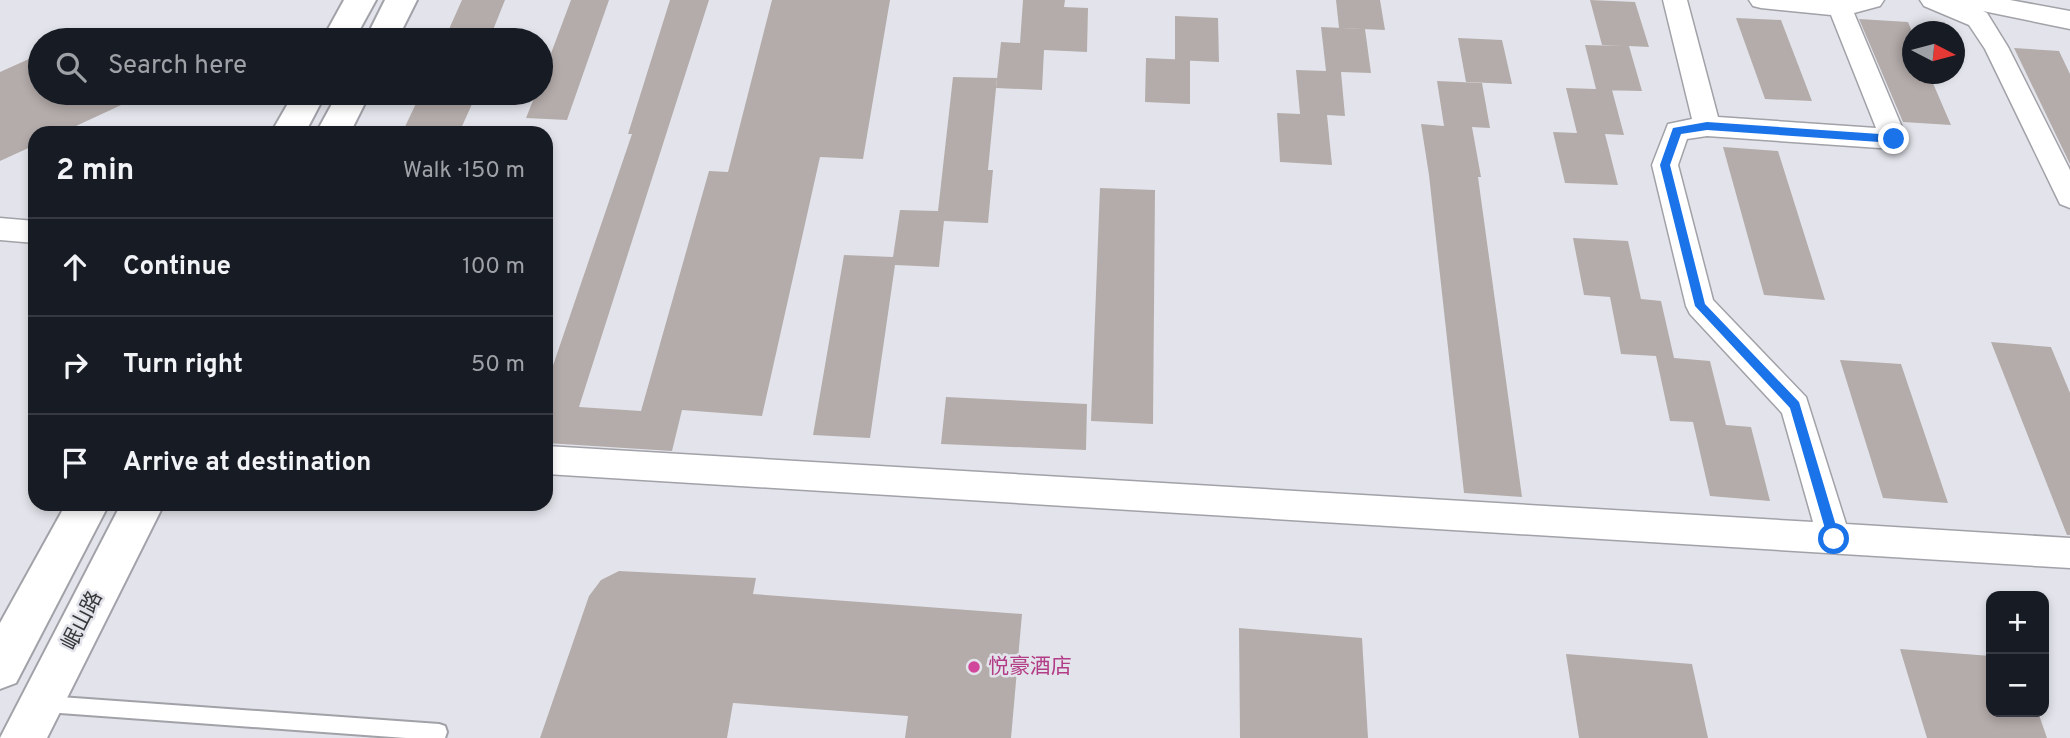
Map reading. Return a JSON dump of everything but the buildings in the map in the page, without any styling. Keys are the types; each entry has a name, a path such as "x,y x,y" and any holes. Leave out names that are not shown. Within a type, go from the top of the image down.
{"main road":[{"path":"345,28 360,0"},
{"path":"387,28 401,0"},
{"path":"292,126 303,105"},
{"path":"337,126 348,105"},
{"path":"0,667 84,511"},
{"name":"岷山路","path":"32,721 139,511"}],"street":[{"path":"1675,0 1707,126"},
{"path":"1761,0 1840,8 1872,0"},
{"path":"1932,0 1978,19 1996,47 2070,197"},
{"path":"1967,0 2070,20"},
{"path":"1834,539 1795,406 1700,306 1665,165 1677,131 1707,126 1894,139 1840,8"},
{"path":"0,229 28,231"},
{"path":"553,460 2070,553"}],"lane":[{"path":"32,721 439,732"}],"place":[{"name":"悦豪酒店","path":"974,667"}],"route":[{"path":"1834,539 1795,406 1700,306 1665,165 1677,131 1707,126 1894,139"}]}
